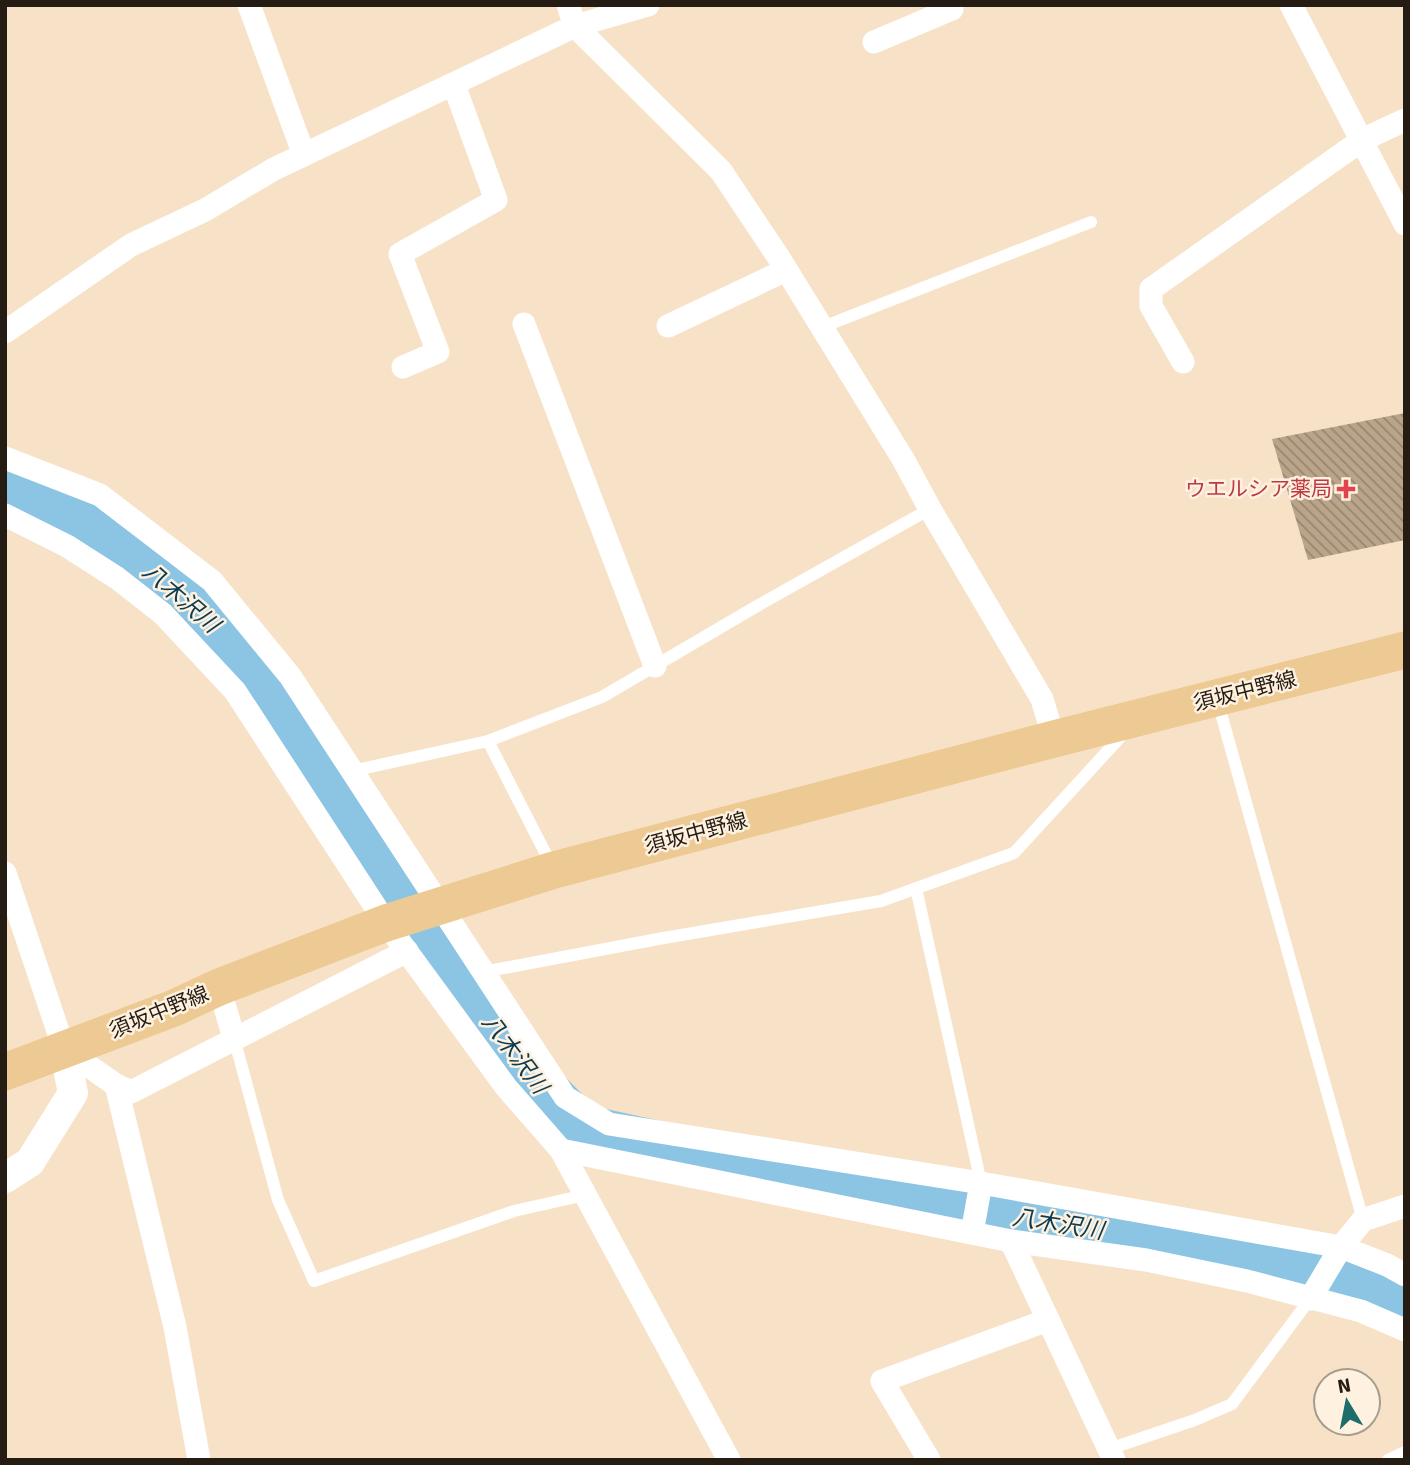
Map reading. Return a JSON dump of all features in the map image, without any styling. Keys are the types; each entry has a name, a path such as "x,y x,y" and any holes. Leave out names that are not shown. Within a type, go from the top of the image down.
{"main road":[{"name":"須坂中野線","path":"5,1072 174,1008 219,987 396,932 435,907 554,870 1140,716 1217,699 1405,650"}],"street":[{"path":"249,5 304,155"},
{"path":"5,332 131,244 205,210 274,169 454,85 572,16 648,5"},
{"path":"874,42 952,9 950,5"},
{"path":"1290,5 1405,223"},
{"path":"572,16 721,172 786,270 903,459 1042,699 1054,739"},
{"path":"403,367 438,352 400,254 496,200 454,85"},
{"path":"1183,362 1151,306 1151,289 1362,139 1405,120"},
{"path":"668,326 786,270"},
{"path":"524,324 655,666"},
{"path":"5,458 100,495 212,581 290,676 435,907 483,972 565,1097 609,1124 1339,1251 1387,1265 1405,1275"},
{"path":"5,515 66,546 117,578 163,614 235,691 396,932 506,1087 561,1150 729,1460"},
{"path":"5,873 64,1049 73,1093 30,1162 5,1178"},
{"path":"64,1049 131,1091 234,1038 396,932"},
{"path":"219,987 234,1038"},
{"path":"116,1084 175,1327 200,1460"},
{"path":"561,1150 973,1227 1011,1241 1146,1260 1313,1294 1405,1330"},
{"path":"973,1227 981,1188"},
{"path":"1313,1294 1339,1251 1363,1220 1405,1206"},
{"path":"1011,1241 1111,1455"},
{"path":"929,1460 882,1381 1048,1320"}],"lane":[{"path":"820,328 1091,222"},
{"path":"352,771 488,741 602,697 930,509"},
{"path":"1217,699 1363,1220"},
{"path":"483,972 881,901 1014,853 1140,716"},
{"path":"488,741 554,870"},
{"path":"916,888 981,1188"},
{"path":"234,1038 278,1200 314,1281 514,1211 585,1195"},
{"path":"1111,1455 1232,1404 1313,1294"},
{"path":"1388,1460 1405,1452"}],"building":[{"name":"ウエルシア薬局","path":"1405,413 1405,540 1308,560 1272,439"}],"waterway":[{"name":"八木沢川","path":"5,486 107,539 169,583 222,632 278,706 528,1078 581,1131 845,1189 1124,1232 1214,1250 1371,1284 1405,1301"}],"place":[{"name":"ウエルシア薬局","path":"1346,489"}]}
